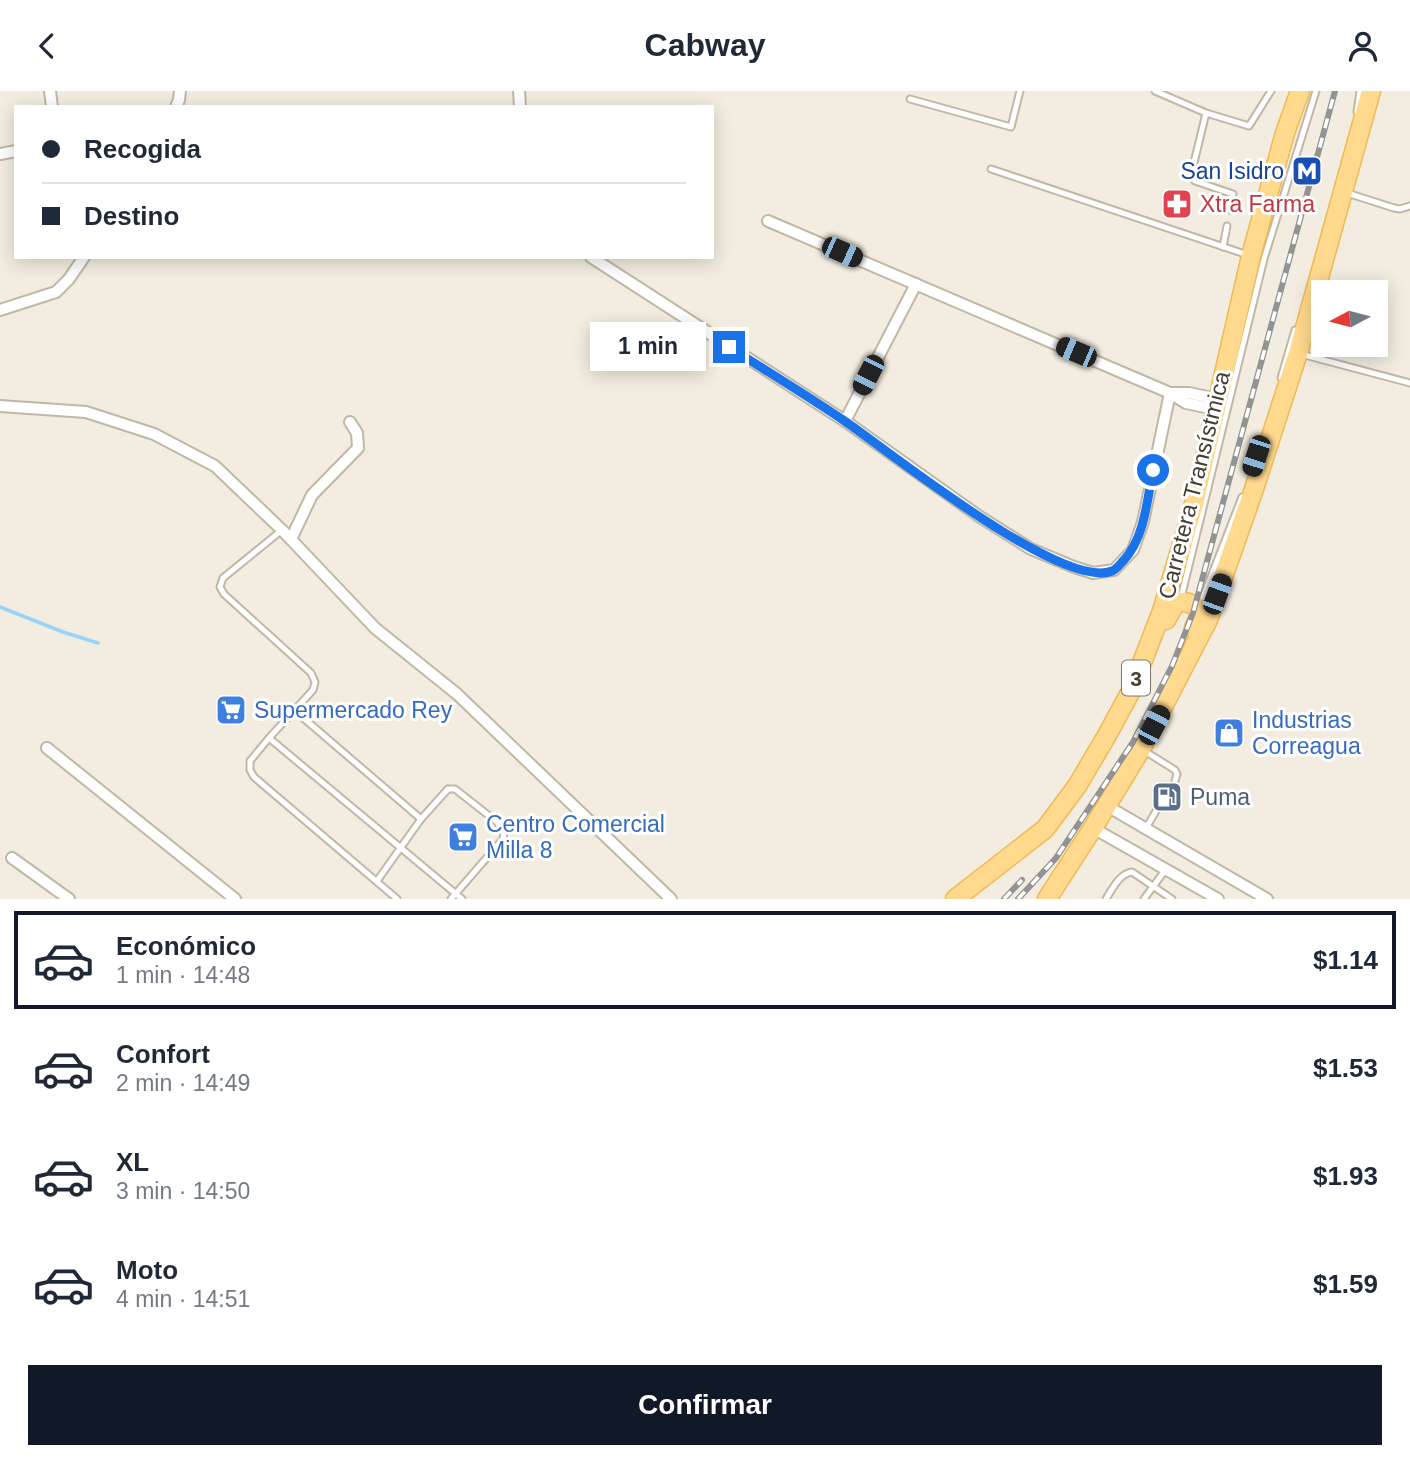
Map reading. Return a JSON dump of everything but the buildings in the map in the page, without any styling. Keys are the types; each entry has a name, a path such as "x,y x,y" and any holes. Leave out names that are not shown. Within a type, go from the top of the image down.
{"main road":[{"name":"Carretera Transístmica","path":"955,899 1045,829 1077,786 1131,691 1162,611 1191,516 1251,256 1285,133 1302,91"},
{"name":"Carretera Transístmica","path":"1047,899 1141,749 1208,620 1298,353 1371,91"},
{"path":"1107,806 1107,800 1147,726 1199,617 1199,607 1180,601 1173,606 1131,691"},
{"path":"966,899 981,879"}],"street":[{"path":"768,221 1170,393 1189,393 1216,404"},
{"path":"0,310 55,292 69,279 83,259"},
{"path":"594,259 845,421 980,517 1031,549 1074,568 1093,573 1114,570 1133,550 1143,522 1170,393"},
{"path":"845,421 916,284"},
{"path":"0,406 86,412 154,434 215,466 282,530 375,628 457,694 671,899"},
{"path":"290,539 312,495 358,448 357,433 350,422"},
{"path":"47,748 234,899"},
{"path":"1107,806 1267,899"},
{"path":"1093,828 1218,899"},
{"path":"12,858 69,899"}],"lane":[{"path":"910,99 1010,127 1020,91"},
{"path":"1155,91 1206,113 1249,126 1271,91"},
{"path":"1180,601 1264,259 1302,91"},
{"path":"1356,117 1360,91"},
{"path":"1206,113 1192,177 1195,181 1233,194 1230,210"},
{"path":"1313,273 1346,153"},
{"path":"991,169 1251,256"},
{"path":"1344,192 1394,208 1410,206"},
{"path":"1223,247 1227,226"},
{"path":"1278,389 1297,324"},
{"path":"1298,353 1410,383"},
{"path":"1199,607 1246,487"},
{"path":"282,530 223,578 220,587 224,594 312,673 315,681 313,690 250,761 250,770 254,777 397,899"},
{"path":"294,710 421,819"},
{"path":"269,738 402,847 453,896 462,899"},
{"path":"1141,749 1175,770 1175,781"},
{"path":"377,881 421,819 448,789 455,789 497,822 504,831 503,839 453,896"},
{"path":"1146,828 1156,811"},
{"path":"1144,899 1166,869"},
{"path":"1106,899 1121,877 1128,872 1137,874 1172,899"}],"waterway":[{"path":"0,607 98,643"}],"railway":[{"path":"1018,899 1056,858 1133,742 1172,666 1193,613 1335,91"},
{"path":"1004,899 1022,880"}],"place":[{"name":"San Isidro","path":"1307,171"},
{"name":"Xtra Farma","path":"1177,204"},
{"name":"Supermercado Rey","path":"231,710"},
{"name":"Industrias Correagua","path":"1229,733"},
{"name":"Puma","path":"1167,797"},
{"name":"Centro Comercial Milla 8","path":"463,837"}],"route":[{"path":"729,347 845,421 980,517 1031,549 1074,568 1093,573 1114,570 1133,550 1143,522 1153,470"}]}
